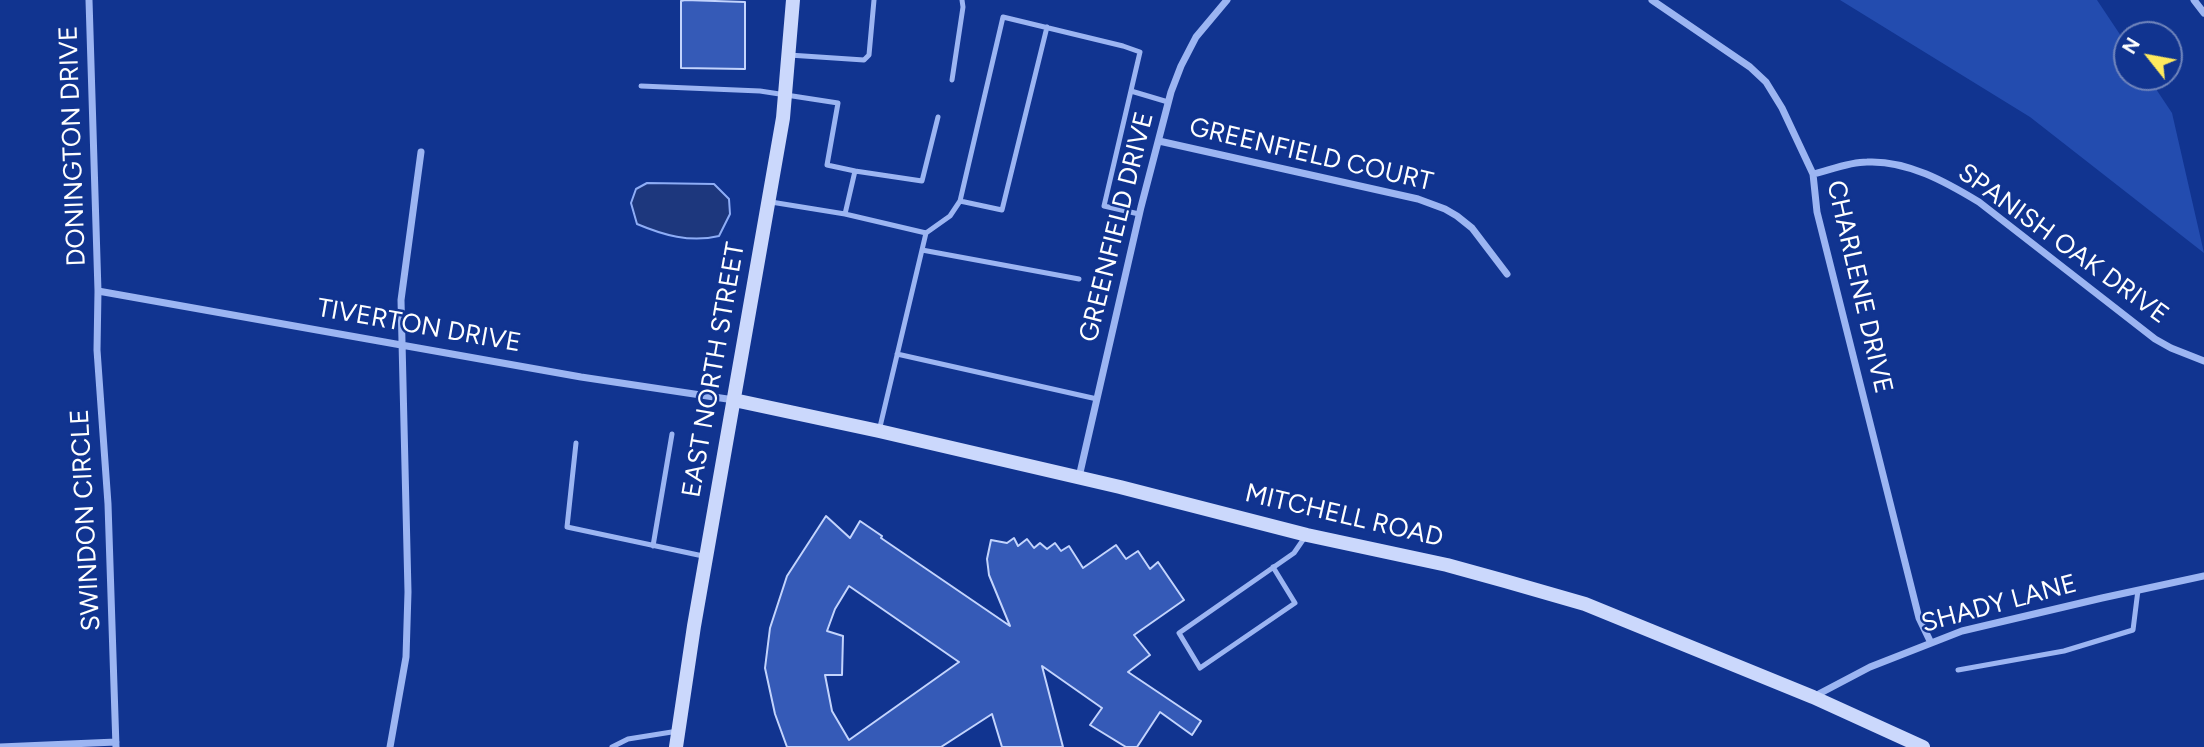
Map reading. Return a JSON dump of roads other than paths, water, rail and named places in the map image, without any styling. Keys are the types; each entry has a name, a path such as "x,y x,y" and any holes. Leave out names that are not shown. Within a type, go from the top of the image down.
{"street":[{"name":"DONINGTON DRIVE","path":"89,0 98,290"},
{"name":"EAST NORTH STREET","path":"676,747 785,94 793,0"},
{"name":"GREENFIELD DRIVE","path":"1079,478 1139,215 1168,102 1181,66 1196,37 1227,0"},
{"name":"CHARLENE DRIVE","path":"1652,0 1750,67 1766,82 1782,108 1813,174 1817,212 1886,496 1919,618 1931,643"},
{"path":"2194,0 2204,13"},
{"name":"GREENFIELD COURT","path":"1159,141 1418,199 1445,209 1472,228 1507,274"},
{"path":"390,747 405,657 408,592 401,300 421,152"},
{"name":"SPANISH OAK DRIVE","path":"1813,174 1865,162 1887,163 1928,175 1954,187 1979,202 2155,339 2204,361"},
{"name":"TIVERTON DRIVE","path":"98,290 581,377 734,400"},
{"name":"SWINDON CIRCLE","path":"98,290 97,350 107,492 116,745"},
{"name":"MITCHELL ROAD","path":"734,400 879,430 1307,535 1447,565 1585,604 1813,697 1923,747"},
{"name":"SHADY LANE","path":"1813,697 1870,667 1962,631 2204,576"},
{"path":"0,747 116,745"}],"lane":[{"path":"789,55 864,60 869,55 874,0"},
{"path":"952,80 962,0"},
{"path":"879,430 926,233 950,216 960,201 1003,17 1140,52 1104,206 1139,215"},
{"path":"960,201 1002,210 1047,27"},
{"path":"641,86 785,94 838,103 827,165 855,172 922,181 938,117"},
{"path":"1131,91 1168,102"},
{"path":"845,214 855,172"},
{"path":"768,202 845,214 926,233"},
{"path":"922,250 1079,279"},
{"path":"897,354 1097,399"},
{"path":"653,546 672,433"},
{"path":"576,443 566,527 706,557"},
{"path":"1273,567 1295,603 1200,668 1179,633 1273,567 1294,553 1307,535"},
{"path":"1958,670 2064,651 2133,630 2138,590"},
{"path":"612,747 639,736 678,731"}]}
